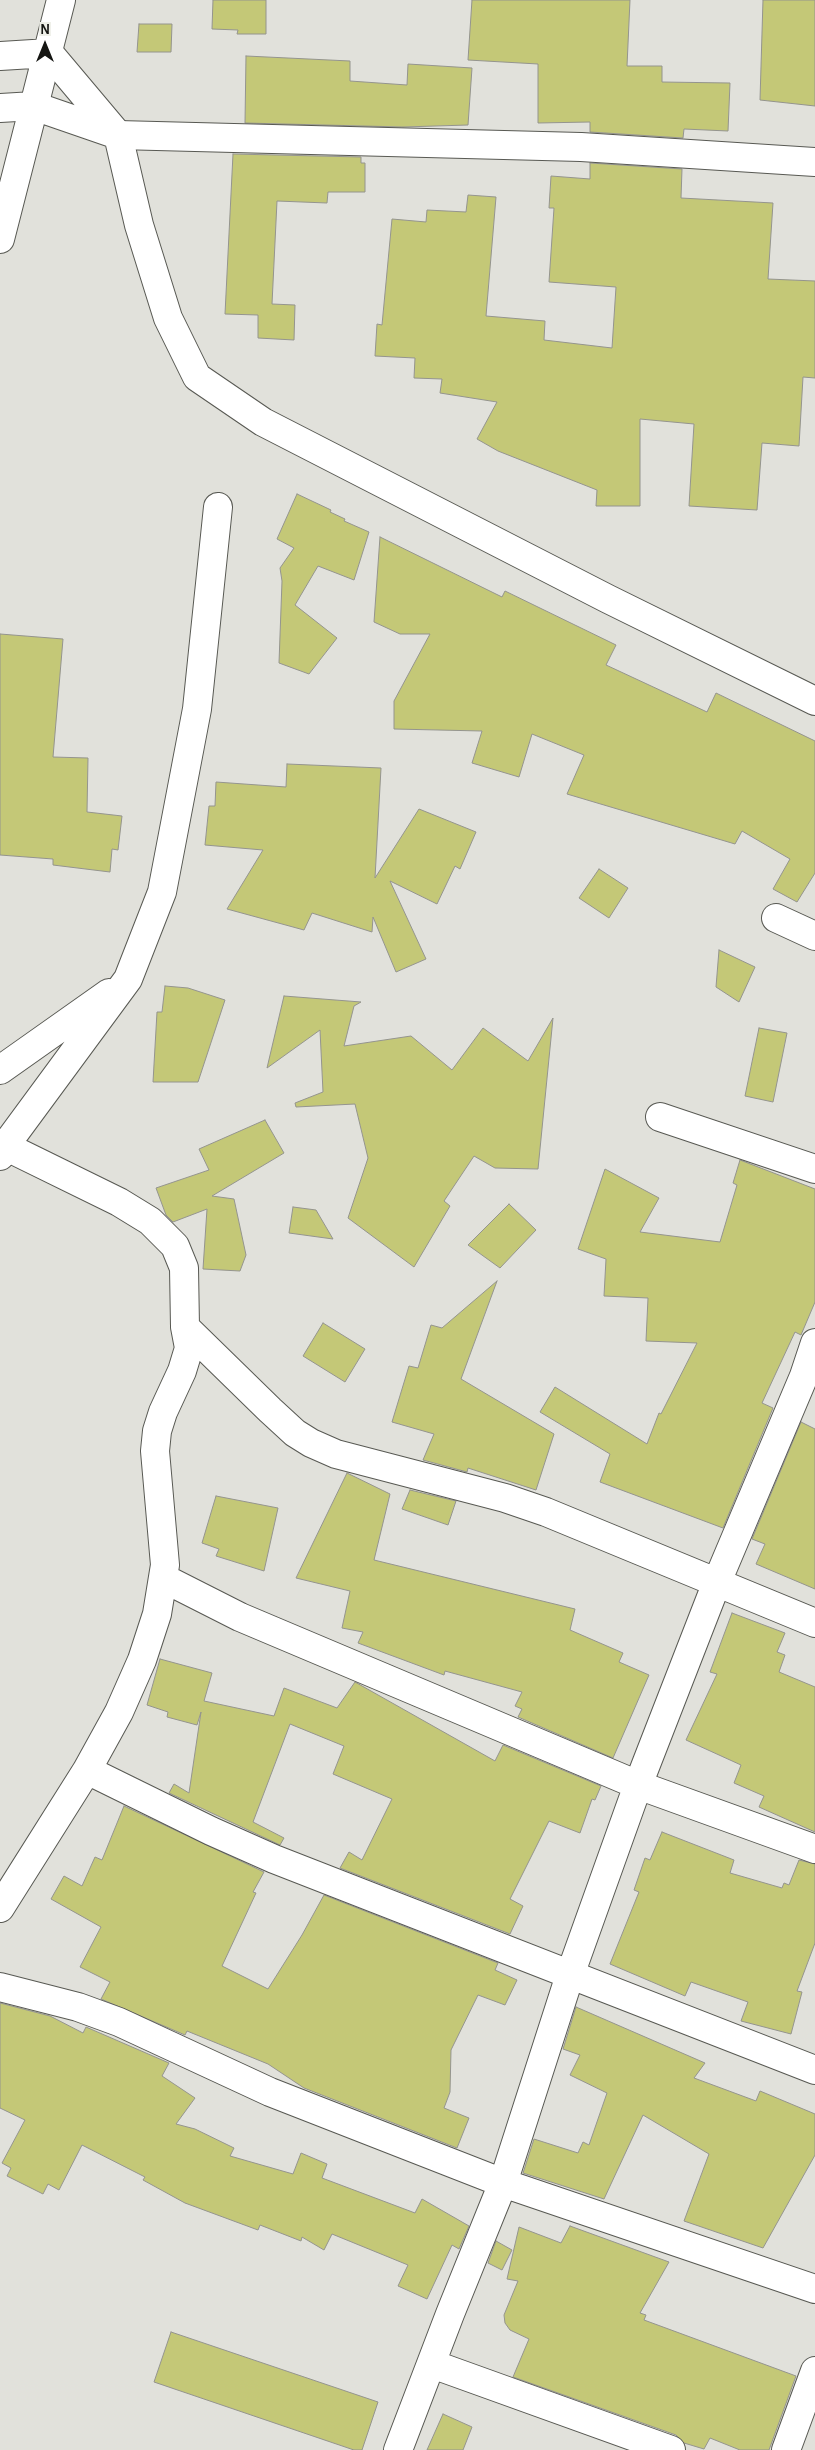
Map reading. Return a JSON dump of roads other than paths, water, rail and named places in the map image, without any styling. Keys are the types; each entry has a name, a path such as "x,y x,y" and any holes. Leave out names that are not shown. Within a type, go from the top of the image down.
{"street":[{"path":"0,239 61,0"},
{"path":"0,56 49,53"},
{"path":"49,53 118,135 139,225 168,318 197,377 262,422 608,599 815,701"},
{"path":"0,108 34,106 118,135 580,147 815,162"},
{"path":"0,1908 87,1770 119,1712 142,1660 157,1614 165,1566 155,1451 156,1438 163,1412 175,1391 189,1348 185,1327 184,1268 175,1246 150,1220 119,1202 3,1151 128,979 162,892 197,709 218,507"},
{"path":"776,918 815,936"},
{"path":"0,1070 128,979"},
{"path":"660,1117 815,1169"},
{"path":"185,1327 270,1410 295,1433 311,1443 336,1454 504,1498 546,1512 815,1623"},
{"path":"398,2450 503,2183 570,1974 638,1785 717,1582 809,1378 815,1343"},
{"path":"163,1578 240,1617 638,1785 815,1848"},
{"path":"87,1770 211,1831 266,1855 815,2070"},
{"path":"0,1987 78,2007 119,2022 270,2092 503,2183 815,2289"},
{"path":"432,2364 670,2450"},
{"path":"786,2450 815,2371"}]}
